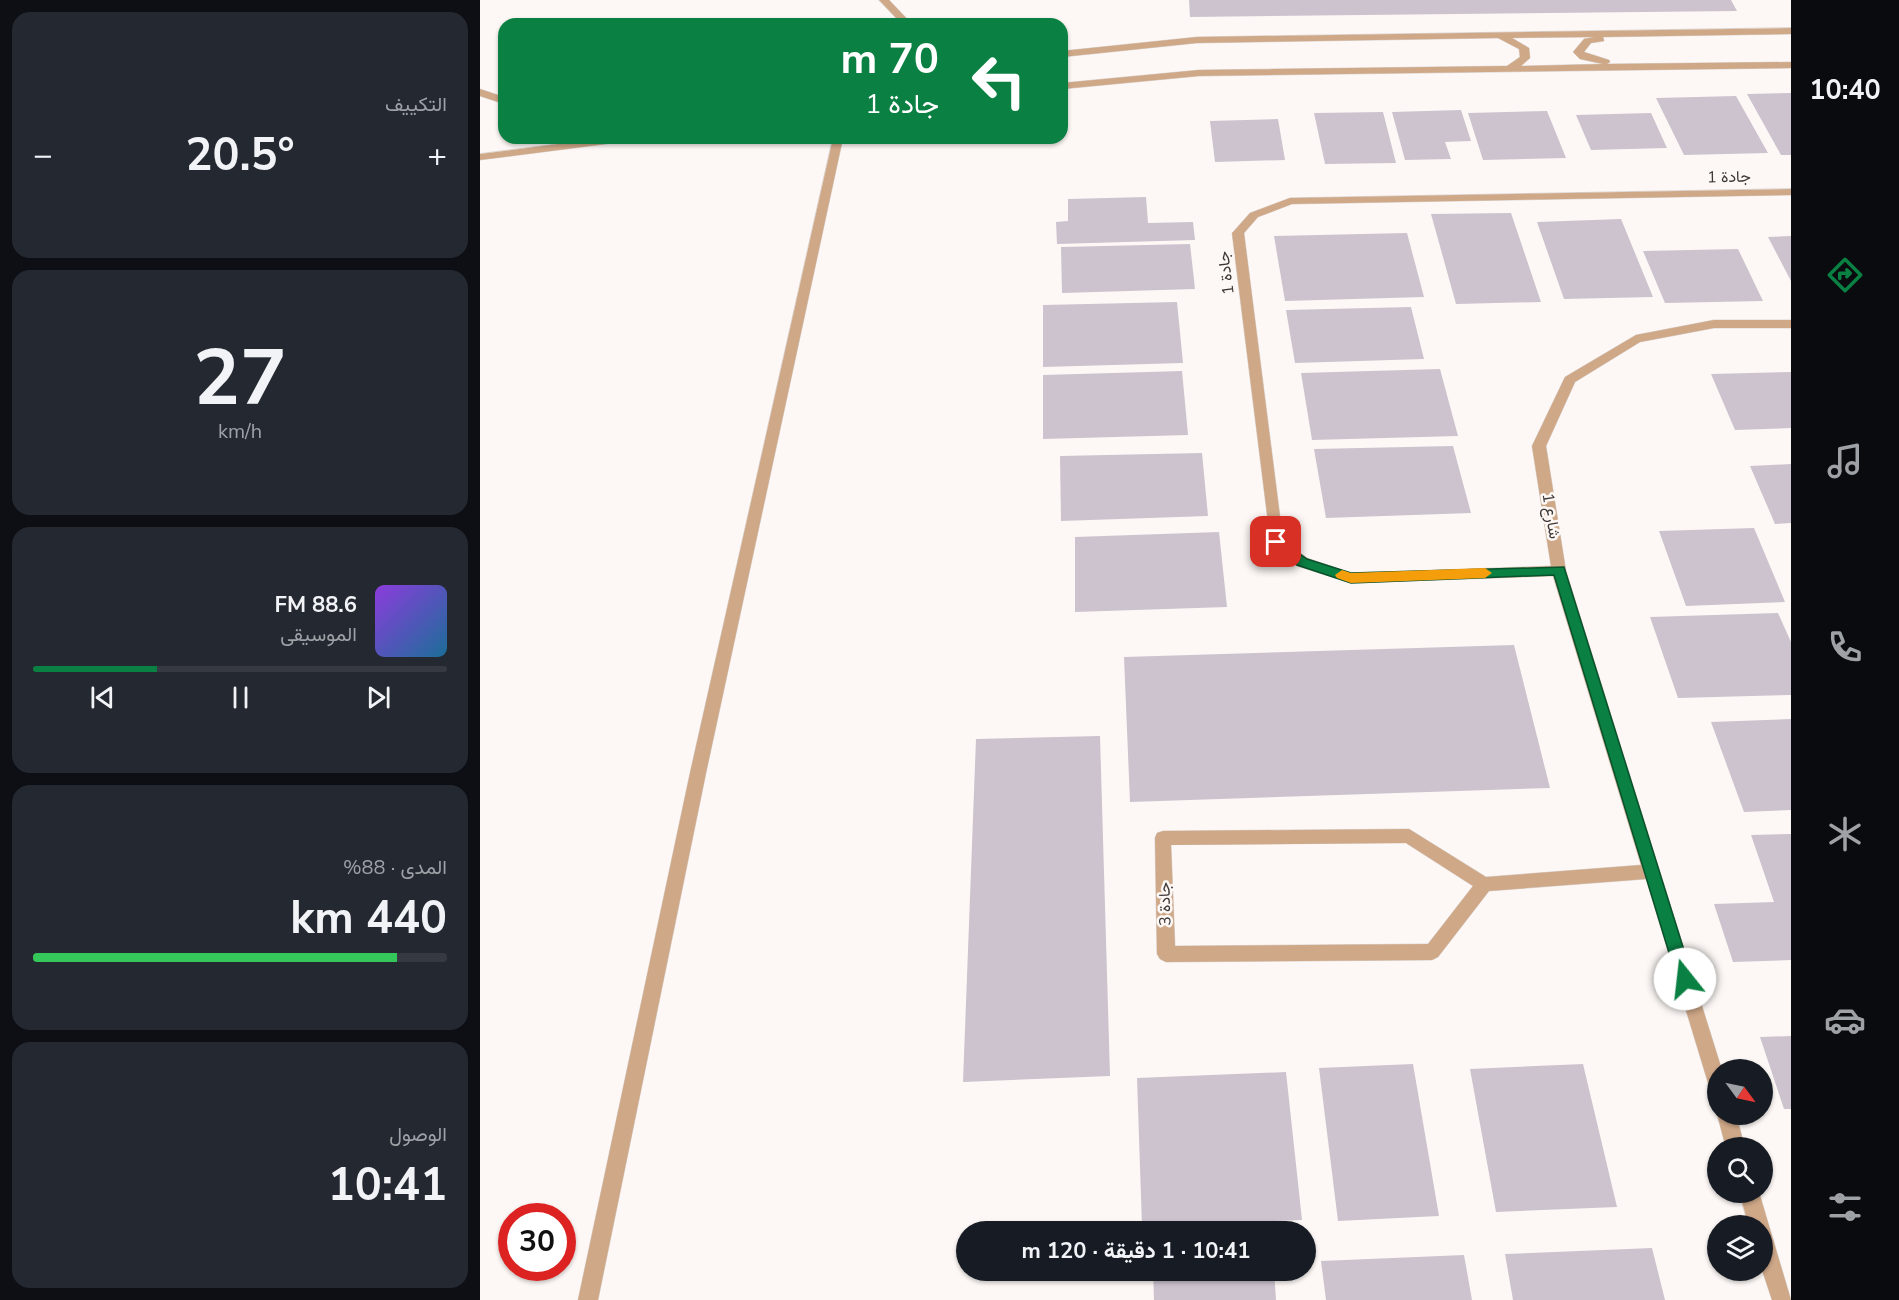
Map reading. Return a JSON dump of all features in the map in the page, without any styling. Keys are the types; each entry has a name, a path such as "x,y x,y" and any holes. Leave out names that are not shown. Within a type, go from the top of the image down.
{"street":[{"path":"885,0 902,18"},
{"path":"1068,53 1197,40 1791,31"},
{"path":"1627,35 1588,41 1578,52 1584,57 1598,61 1642,68"},
{"path":"1500,36 1524,48 1525,58 1509,69"},
{"path":"1068,85 1199,73 1791,65"},
{"path":"480,92 498,99"},
{"path":"563,144 567,145"},
{"path":"480,157 576,144"},
{"path":"588,1300 698,772 837,144"},
{"name":"جادة 1","path":"1559,571 1351,578 1302,562 1276,542 1238,233 1254,216 1290,201 1791,192"},
{"name":"شارع 1","path":"1710,1059 1559,571 1539,446 1570,380 1636,339 1714,324 1791,324"},
{"name":"جادة 3","path":"1409,836 1484,884 1432,952 1166,954 1163,838 1409,836"},
{"path":"1484,884 1653,872"},
{"path":"1773,1271 1782,1300"}],"building":[{"path":"1189,0 1731,0 1737,11 1190,17"},
{"path":"1791,93 1791,155 1781,155 1747,94"},
{"path":"1736,96 1768,153 1684,155 1656,98"},
{"path":"1461,110 1471,141 1445,142 1451,159 1405,160 1392,112"},
{"path":"1547,111 1566,158 1483,160 1468,113"},
{"path":"1383,112 1396,163 1325,164 1314,113"},
{"path":"1651,113 1667,148 1591,150 1576,115"},
{"path":"1278,119 1285,160 1215,162 1210,121"},
{"path":"1146,197 1148,223 1193,222 1195,240 1057,244 1056,222 1068,221 1068,199"},
{"path":"1511,213 1541,302 1456,304 1431,214"},
{"path":"1621,219 1653,297 1564,299 1537,222"},
{"path":"1407,233 1424,297 1285,301 1274,236"},
{"path":"1791,236 1791,281 1768,237"},
{"path":"1190,244 1195,289 1062,293 1061,247"},
{"path":"1738,249 1763,301 1665,303 1643,251"},
{"path":"1177,302 1183,363 1043,367 1043,305"},
{"path":"1411,307 1424,359 1295,363 1286,310"},
{"path":"1440,369 1458,436 1312,440 1301,373"},
{"path":"1182,371 1188,435 1043,439 1043,375"},
{"path":"1791,372 1791,428 1735,430 1711,374"},
{"path":"1453,446 1471,513 1326,518 1314,449"},
{"path":"1202,453 1208,516 1061,521 1060,456"},
{"path":"1791,464 1791,523 1775,524 1750,466"},
{"path":"1754,528 1785,602 1686,606 1659,531"},
{"path":"1219,532 1227,607 1075,612 1075,537"},
{"path":"1778,613 1791,642 1791,695 1678,698 1650,617"},
{"path":"1514,645 1550,788 1130,802 1124,657"},
{"path":"1791,719 1791,810 1744,812 1711,722"},
{"path":"1100,736 1110,1076 963,1082 976,739"},
{"path":"1791,834 1791,960 1733,962 1714,904 1774,902 1751,835"},
{"path":"1791,1036 1791,1109 1784,1109 1773,1076 1773,1059 1767,1059 1760,1037"},
{"path":"1413,1064 1439,1216 1338,1221 1319,1068"},
{"path":"1583,1064 1617,1207 1496,1212 1470,1069"},
{"path":"1286,1072 1302,1220 1142,1221 1137,1078"},
{"path":"1652,1248 1665,1300 1513,1300 1505,1254"},
{"path":"1464,1255 1472,1300 1326,1300 1321,1261"},
{"path":"1153,1281 1275,1281 1276,1300 1154,1300"}],"slow traffic":[{"path":"1342,575 1351,578 1485,573"}],"route":[{"path":"1276,542 1302,562 1351,578 1559,571 1685,979"}]}
